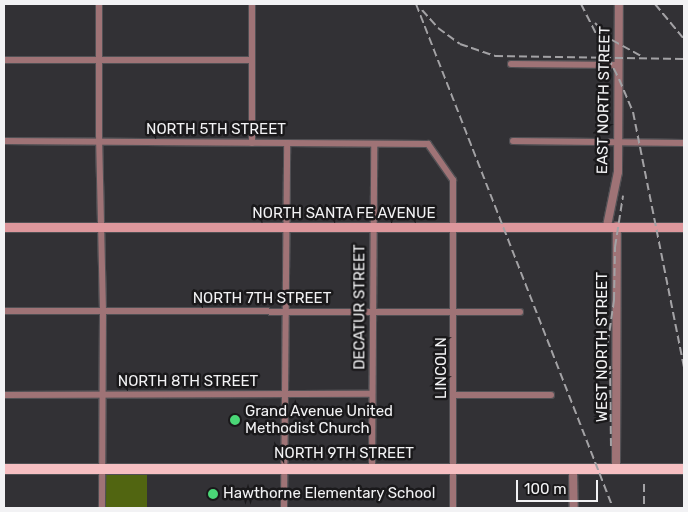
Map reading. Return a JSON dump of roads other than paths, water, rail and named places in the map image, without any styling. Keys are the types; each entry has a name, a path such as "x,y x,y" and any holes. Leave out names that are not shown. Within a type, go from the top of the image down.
{"main road":[{"name":"NORTH SANTA FE AVENUE","path":"4,227 684,227"},
{"name":"NORTH 9TH STREET","path":"4,469 684,469"}],"street":[{"path":"99,4 103,311 102,508"},
{"path":"252,4 252,143"},
{"name":"EAST NORTH STREET","path":"612,226 618,172 619,4"},
{"path":"4,60 252,60"},
{"path":"511,64 619,65"},
{"name":"NORTH 5TH STREET","path":"4,141 428,144"},
{"path":"513,141 684,143"},
{"path":"284,508 287,143"},
{"name":"DECATUR STREET","path":"372,469 374,144"},
{"name":"LINCOLN","path":"428,144 453,180 455,228 453,508"},
{"name":"WEST NORTH STREET","path":"612,226 616,468"},
{"name":"NORTH 7TH STREET","path":"4,311 520,312"},
{"name":"NORTH 8TH STREET","path":"4,395 372,394"},
{"path":"454,394 551,395"},
{"path":"573,470 574,508"}],"railway":[{"path":"416,4 613,508"},
{"path":"581,4 619,79 633,112 684,368"},
{"path":"655,4 684,39"},
{"path":"422,10 438,28 460,44 495,56 684,59"},
{"path":"595,23 612,40 641,56"},
{"path":"606,355 614,300 615,247 623,196"},
{"path":"610,366 611,448"},
{"path":"644,484 644,508"}],"place":[{"name":"Grand Avenue United Methodist Church","path":"235,420"},
{"name":"Hawthorne Elementary School","path":"213,494"}]}
